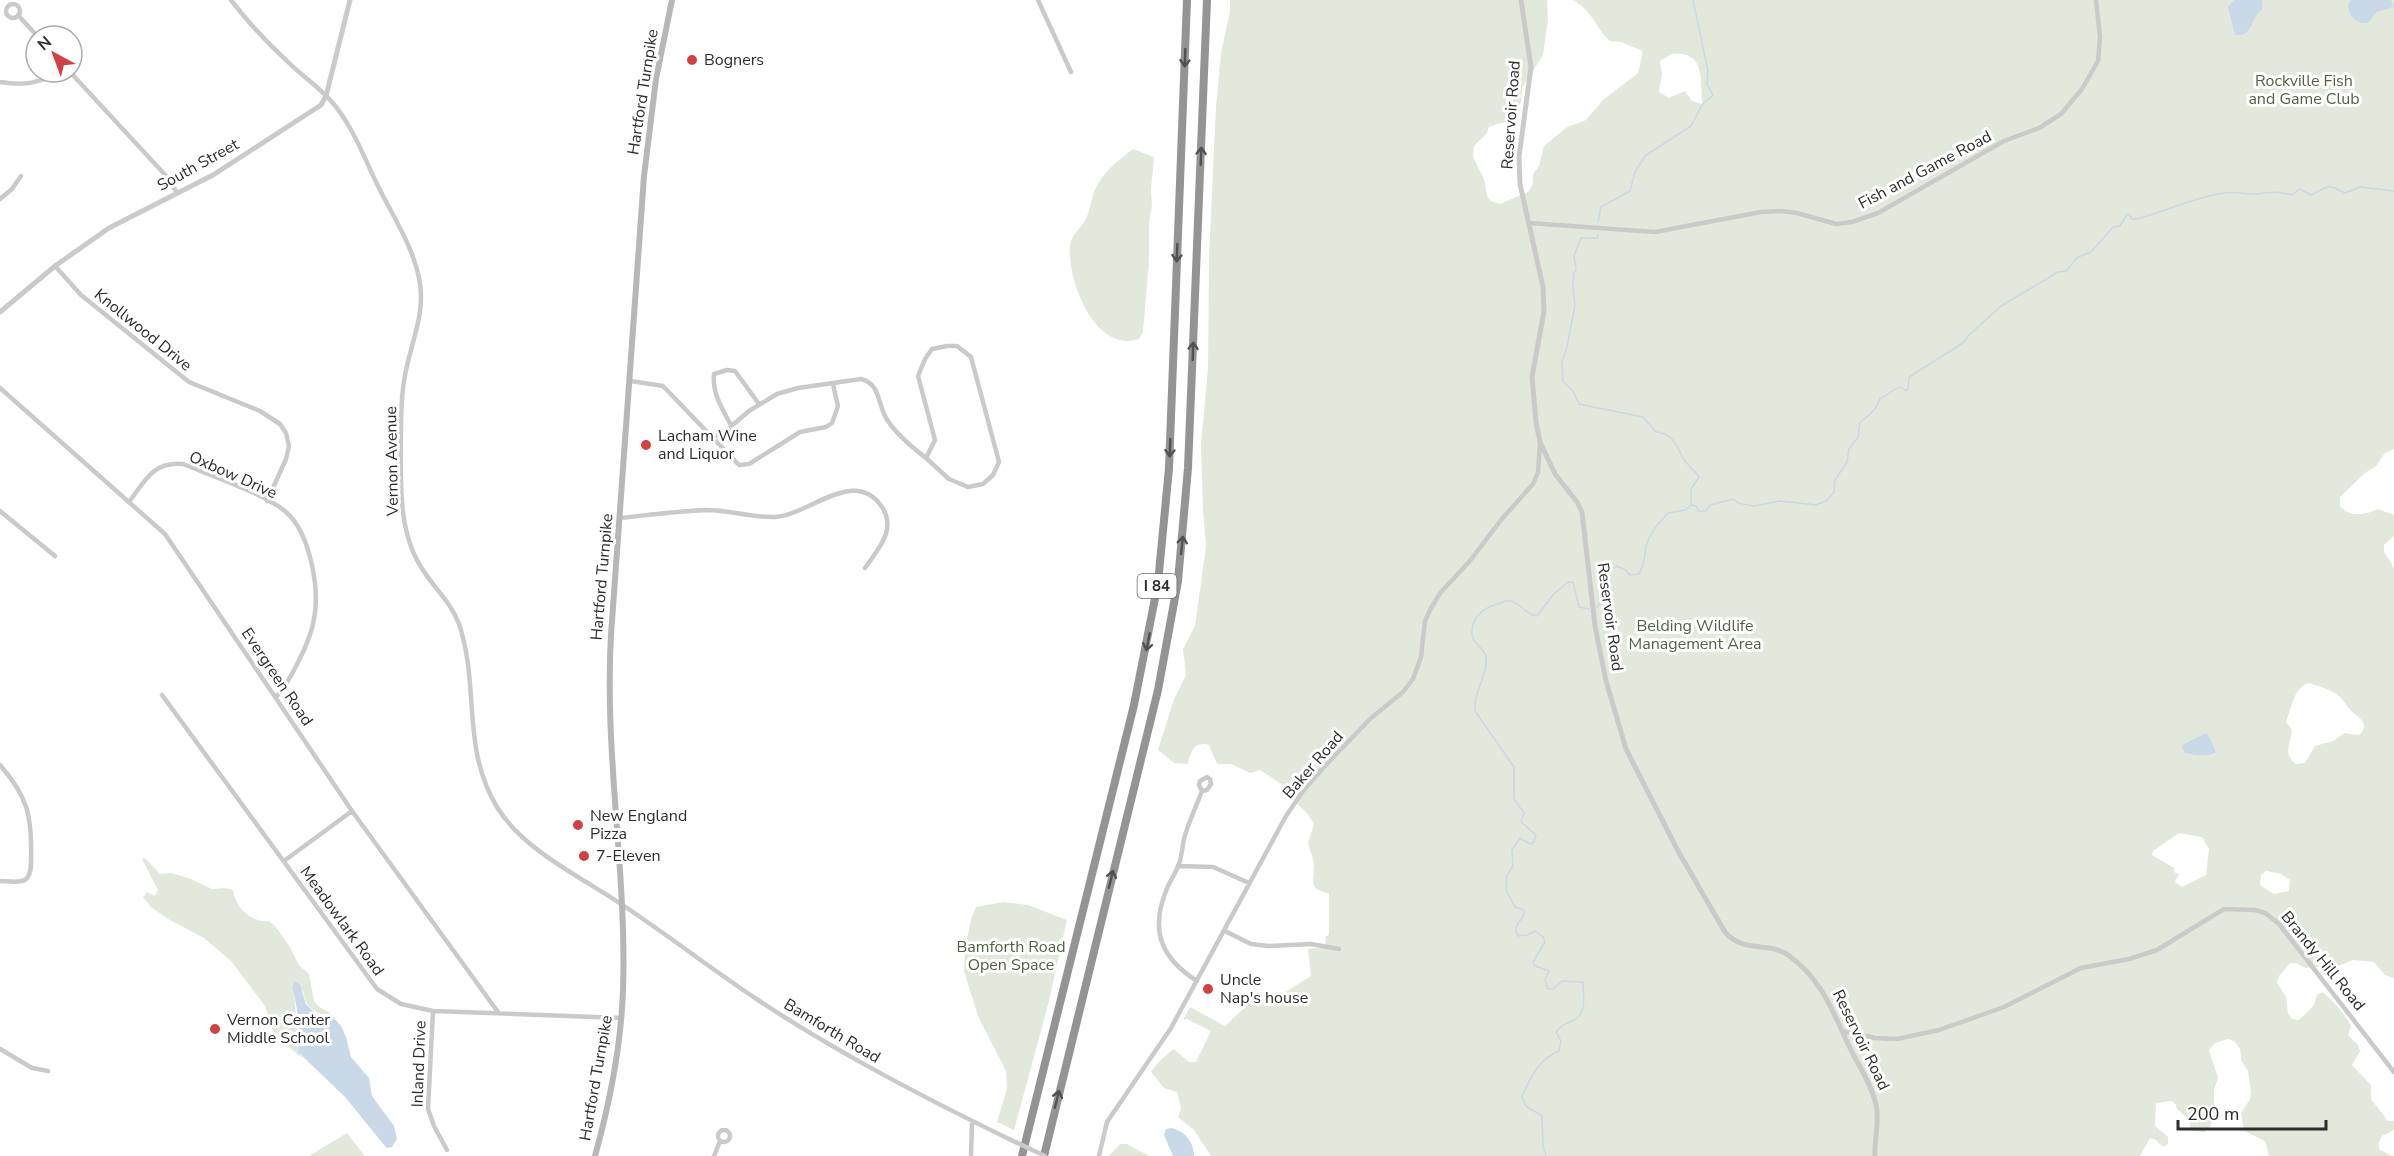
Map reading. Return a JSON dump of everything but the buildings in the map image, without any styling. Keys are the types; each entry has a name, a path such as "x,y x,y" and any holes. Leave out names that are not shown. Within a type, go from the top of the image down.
{"highway":[{"name":"I 84","path":"1022,1156 1134,705 1159,574 1169,468 1187,0"},
{"name":"I 84","path":"1044,1156 1158,690 1179,575 1188,468 1207,0"}],"main road":[{"name":"Hartford Turnpike","path":"596,1156 612,1084 623,988 621,903 609,708 611,635 645,166 656,79 672,0"}],"street":[{"name":"Vernon Avenue","path":"231,0 270,45 326,96 346,122 414,261 420,280 420,316 404,382 402,484 405,526 419,565 450,606 458,623 471,678 473,742 485,782 508,823 524,838 621,903"},
{"path":"326,96 350,0"},
{"path":"1038,0 1071,72"},
{"name":"Reservoir Road","path":"1521,0 1531,67 1519,157 1520,184 1543,287 1544,311 1532,377 1533,399 1540,442 1555,474 1582,512 1595,626 1602,665 1620,731 1636,772 1687,869 1725,932 1732,940 1744,945 1777,950 1788,955 1809,974 1822,991 1876,1105 1875,1156"},
{"name":"Fish and Game Road","path":"1528,223 1655,232 1761,212 1797,213 1836,224 1852,222 1878,213 1976,156 2004,141 2050,123 2061,114 2082,89 2098,61 2100,37 2096,0"},
{"path":"18,15 26,24"},
{"path":"0,82 24,84"},
{"path":"81,84 168,178 177,194"},
{"name":"South Street","path":"0,312 55,266 109,228 213,175 308,115 321,105 326,96"},
{"path":"0,199 12,189 21,176"},
{"name":"Knollwood Drive","path":"55,266 81,295 189,382 260,411 280,424 286,433 289,446 286,459 267,501"},
{"path":"712,437 722,434 759,404 777,394 798,388 868,381 877,393 887,420 898,433 926,458 950,479 968,487 983,484 993,475 999,462 971,357 957,346 932,349 918,376 935,440 926,458"},
{"path":"732,427 717,398 713,382 714,374 727,370 735,371 759,404"},
{"path":"631,381 663,386 739,465 749,464 800,432 826,427 832,423 838,406 833,384"},
{"name":"Evergreen Road","path":"0,388 165,534 352,812 498,1012"},
{"name":"Baker Road","path":"1099,1156 1107,1122 1171,1028 1286,816 1303,791 1370,719 1403,692 1413,679 1421,657 1422,632 1431,608 1441,592 1533,484 1538,472 1540,442"},
{"name":"Oxbow Drive","path":"129,502 158,467 169,463 183,464 267,501 286,512 308,545 315,591 314,619 310,633 286,683 276,697"},
{"path":"620,518 706,510 779,517 845,491 861,490 874,496 884,509 888,522 887,534 865,567"},
{"path":"0,511 55,556"},
{"name":"Meadowlark Road","path":"162,695 377,988 401,1004 433,1011 621,1018"},
{"path":"0,765 26,804 30,820 31,870 28,878 23,881 0,881"},
{"path":"1197,981 1168,958 1162,942 1160,909 1179,866 1184,838 1202,791"},
{"path":"284,861 352,812"},
{"path":"1179,866 1212,867 1249,883"},
{"name":"Bamforth Road","path":"621,903 726,978 802,1028 892,1081 1044,1156"},
{"name":"Brandy Hill Road","path":"1842,1031 1875,1038 1898,1039 1939,1030 2004,1007 2081,968 2129,959 2157,950 2224,909 2245,908 2265,913 2279,924 2394,1072"},
{"path":"1225,931 1251,944 1268,946 1311,944 1339,949"},
{"name":"Inland Drive","path":"433,1011 428,1109 447,1150"},
{"path":"0,1048 32,1068 48,1071"},
{"path":"971,1156 972,1121"},
{"path":"714,1156 720,1141"}],"green space":[{"name":"Belding Wildlife Management Area","path":"1230,0 1547,0 1548,20 1543,55 1522,88 1521,102 1510,120 1489,127 1487,133 1474,146 1473,157 1484,179 1487,196 1491,201 1500,204 1528,192 1533,184 1533,174 1539,166 1544,146 1567,127 1586,120 1603,100 1638,73 1643,51 1621,42 1610,41 1586,10 1573,0 2394,0 2394,449 2385,453 2376,466 2365,473 2340,497 2340,506 2353,514 2368,513 2378,509 2394,515 2394,536 2384,545 2384,552 2394,568 2394,978 2385,975 2374,962 2353,960 2338,966 2328,963 2305,968 2296,963 2290,963 2277,982 2286,997 2288,1013 2292,1019 2299,1020 2314,1005 2317,995 2323,992 2351,1026 2348,1035 2358,1045 2360,1051 2352,1065 2371,1085 2371,1099 2388,1121 2394,1121 2394,1130 2382,1136 2378,1144 2380,1150 2392,1156 2269,1156 2265,1141 2244,1131 2241,1113 2250,1099 2251,1092 2248,1071 2241,1060 2240,1049 2234,1041 2228,1039 2215,1043 2209,1050 2218,1078 2214,1090 2214,1110 2210,1129 2204,1132 2192,1131 2187,1118 2177,1109 2175,1103 2172,1101 2156,1103 2155,1126 2168,1137 2168,1144 2163,1147 2150,1138 2140,1156 1211,1156 1194,1130 1178,1117 1181,1108 1177,1092 1164,1088 1151,1072 1174,1049 1189,1062 1196,1062 1211,1031 1187,1019 1183,1020 1190,1007 1225,1026 1257,996 1269,1002 1311,976 1308,949 1325,947 1326,936 1329,935 1329,894 1316,889 1313,883 1314,863 1308,843 1314,824 1307,813 1295,802 1294,792 1260,770 1250,773 1231,764 1217,764 1209,745 1200,744 1194,748 1188,764 1174,763 1158,750 1174,699 1186,675 1183,649 1195,626 1206,546 1201,444 1208,368 1209,257 1216,107 1221,53 1230,12","holes":["1672,54 1691,57 1696,63 1701,78 1702,104 1692,101 1685,91 1669,98 1659,92 1662,73 1660,61","2309,683 2336,694 2360,719 2364,728 2359,735 2345,733 2333,741 2315,746 2305,763 2296,764 2288,753 2292,730 2286,722 2296,693","2179,833 2202,837 2209,849 2206,875 2182,887 2175,882 2179,874 2174,872 2174,868 2152,855 2153,851","2266,871 2281,874 2290,880 2289,891 2274,894 2260,885 2261,875"]},
{"path":"1133,149 1154,157 1152,206 1149,222 1149,261 1143,332 1139,339 1123,341 1109,336 1087,311 1073,277 1070,246 1074,235 1086,219 1097,185 1110,168"},
{"path":"145,858 160,874 171,873 212,889 233,890 237,902 245,913 262,921 269,921 275,926 299,965 309,974 314,1001 332,1014 335,1019 314,1010 307,1003 303,991 292,987 298,1045 302,1058 275,1036 265,1006 231,961 204,938 151,907 143,897 147,892 155,896 158,890 142,859"},
{"name":"Bamforth Road Open Space","path":"1004,902 1028,905 1067,920 1048,1005 1014,1130 997,1122 1007,1089 1006,1071 978,1016 964,971 965,949 976,907"},
{"path":"347,1133 365,1156 309,1156"},
{"path":"1120,1144 1127,1144 1149,1156 1109,1156"}],"water":[{"path":"2234,0 2262,0 2262,10 2248,31 2241,35 2235,35 2228,7"},
{"path":"2351,0 2391,0 2394,7 2377,12 2368,23 2363,23 2351,16 2348,4"},
{"path":"2206,733 2216,752 2205,755 2185,753 2182,747 2184,744"},
{"path":"295,981 300,985 306,1004 311,1009 317,1014 335,1019 341,1026 351,1057 369,1078 372,1096 394,1126 397,1139 392,1147 387,1148 384,1145 345,1097 298,1052 298,1019 292,987"},
{"path":"1171,1128 1188,1138 1194,1156 1173,1156 1164,1135 1166,1129"}],"waterway":[{"path":"1598,222 1601,207 1630,191 1635,172 1645,156 1691,126 1702,105 1713,95 1707,84 1708,71 1693,0"},
{"path":"1691,505 1696,506 1699,511 1706,511 1710,505 1733,499 1738,503 1754,506 1780,501 1816,505 1826,501 1834,492 1835,480 1847,462 1849,449 1858,437 1860,422 1873,412 1880,398 1901,387 1906,391 1909,377 1963,343 2001,306 2058,272 2066,271 2078,257 2091,252 2113,227 2120,226 2128,213 2132,219 2136,219 2201,198 2228,193 2278,192 2292,195 2300,189 2311,195 2328,187 2345,193 2360,187 2394,191"},
{"path":"1598,235 1598,238 1581,238 1574,256 1575,305 1562,361 1563,382 1573,391 1579,404 1643,417 1656,432 1671,438 1685,461 1699,477 1691,489 1691,504"},
{"path":"1596,608 1612,590 1606,574 1616,566 1626,570 1630,575 1639,574 1646,546 1655,528 1668,513 1685,510 1690,506"},
{"path":"1546,1156 1543,1146 1542,1116 1526,1106 1522,1096 1540,1064 1559,1051 1561,1041 1556,1032 1577,1018 1583,1009 1583,982 1562,981 1553,989 1548,989 1545,980 1549,971 1535,966 1533,962 1545,942 1543,937 1535,931 1518,936 1516,932 1524,910 1515,907 1507,892 1507,876 1513,866 1512,850 1520,838 1530,844 1534,842 1536,835 1521,822 1524,813 1514,799 1514,767 1475,711 1476,697 1485,671 1486,657 1473,637 1472,627 1480,613 1506,601 1514,602 1537,616 1553,595 1568,582 1573,582 1579,607 1589,609"}],"place":[{"name":"Bogners","path":"692,60"},
{"name":"Lacham Wine and Liquor","path":"646,445"},
{"name":"New England Pizza","path":"578,825"},
{"name":"7-Eleven","path":"584,856"},
{"name":"Uncle Nap's house","path":"1208,989"},
{"name":"Vernon Center Middle School","path":"215,1029"}],"park label":[{"name":"Rockville Fish and Game Club","path":"2304,90"}]}
